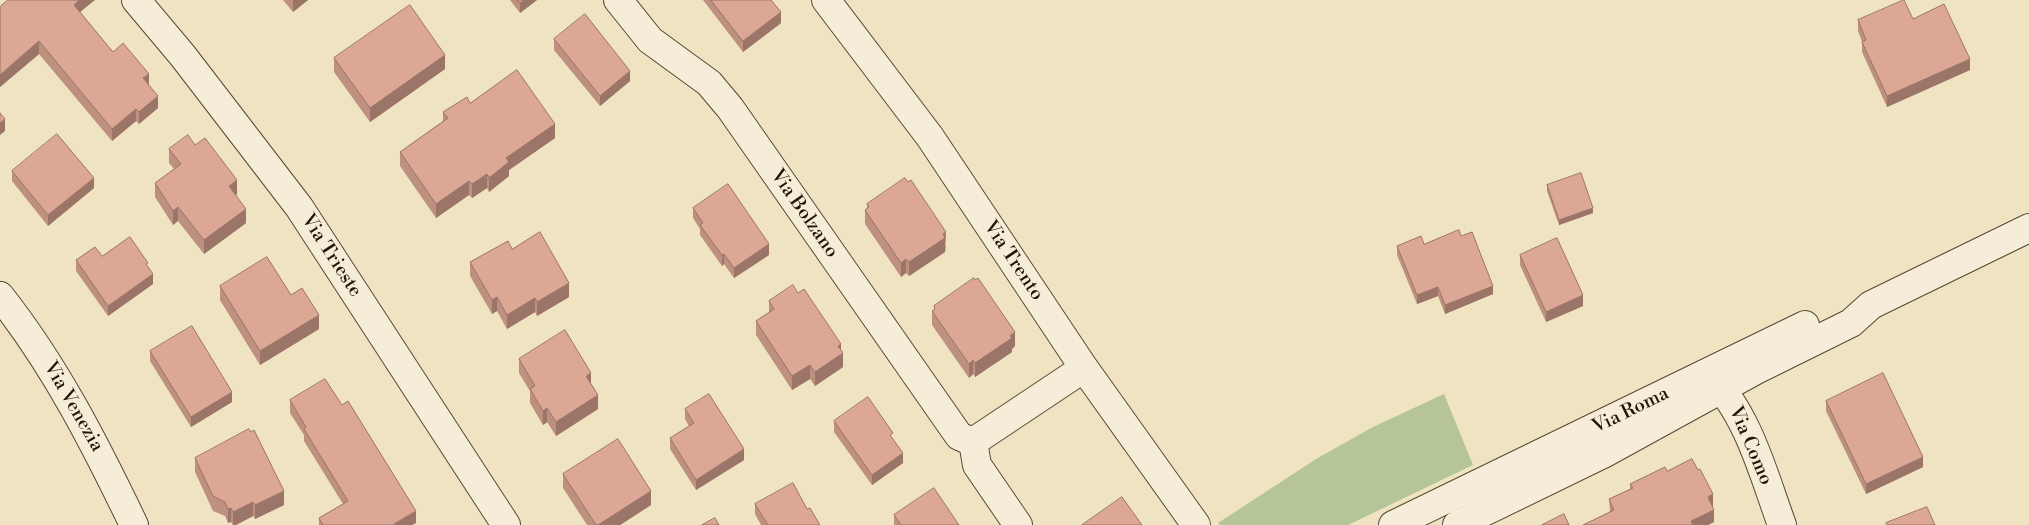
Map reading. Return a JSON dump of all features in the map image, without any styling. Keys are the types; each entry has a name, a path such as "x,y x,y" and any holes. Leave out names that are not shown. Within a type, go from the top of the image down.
{"street":[{"name":"Via Trieste","path":"136,0 183,56 299,207 506,525"},
{"name":"Via Bolzano","path":"618,0 650,40 709,83 730,108 960,436 973,442"},
{"name":"Via Trento","path":"826,0 930,137 1084,368 1196,525"},
{"name":"Via Roma","path":"1393,525 1715,381 1756,370 1851,324 1870,305 2029,228"},
{"name":"Via Venezia","path":"0,296 60,381 94,443 134,525"},
{"path":"1018,525 978,465 973,442 1084,368"},
{"name":"Via Roma","path":"1457,525 1603,454 1715,381"},
{"name":"Via Como","path":"1715,381 1732,401 1754,450 1782,525"}],"green space":[{"path":"1444,394 1473,465 1348,525 1220,525 1218,523 1316,459 1373,427"}],"building":[{"path":"8,0 79,0 74,5 113,52 123,43 149,74 143,78 158,96 139,112 136,109 112,129 39,41 0,75 0,7"},
{"path":"711,0 771,0 781,12 743,41"},
{"path":"1904,0 1913,19 1944,4 1970,59 1887,96 1862,42 1866,40 1858,20"},
{"path":"410,5 445,55 370,108 334,58"},
{"path":"585,14 630,71 600,96 554,39"},
{"path":"517,70 555,124 506,158 509,162 489,178 487,174 472,184 469,181 436,204 400,152 448,118 443,112 467,97 470,103"},
{"path":"0,113 5,119 0,123"},
{"path":"57,134 94,178 48,215 12,171"},
{"path":"188,135 195,145 205,138 237,180 229,186 246,209 204,240 178,207 173,211 155,183 181,164 169,149"},
{"path":"1581,173 1593,208 1559,220 1547,185"},
{"path":"905,178 908,182 911,180 946,232 943,234 945,238 909,262 906,259 901,263 865,210 869,207 867,204"},
{"path":"728,184 769,244 734,268 700,225 703,223 693,208"},
{"path":"1459,230 1461,236 1472,232 1493,286 1445,305 1438,287 1417,295 1397,246 1421,236 1424,244"},
{"path":"540,232 569,283 537,302 535,298 507,315 497,297 492,300 470,262 508,241 512,249"},
{"path":"130,237 148,263 146,264 153,274 108,306 76,260 95,247 102,256"},
{"path":"1557,238 1583,295 1546,312 1520,255"},
{"path":"267,257 291,295 302,288 319,315 260,351 220,286"},
{"path":"974,278 975,280 978,278 1015,332 1010,336 1012,338 975,363 973,360 969,364 932,311 935,309 934,306"},
{"path":"793,285 798,293 804,289 841,344 838,346 843,353 815,372 810,365 792,376 756,321 774,309 769,301"},
{"path":"192,326 232,392 191,417 150,351"},
{"path":"565,330 591,373 586,376 598,395 556,422 547,408 543,411 530,389 535,386 519,359"},
{"path":"1883,373 1923,457 1866,484 1826,401"},
{"path":"325,379 342,405 348,401 416,511 394,525 323,525 319,518 348,501 304,429 306,427 290,400"},
{"path":"709,394 744,449 696,480 670,438 694,423 685,409"},
{"path":"868,397 893,433 890,435 903,453 872,475 834,421"},
{"path":"249,429 251,432 254,430 284,491 255,505 253,502 233,512 231,508 228,509 225,502 213,496 195,458"},
{"path":"618,439 651,491 596,525 563,474"},
{"path":"1692,459 1698,470 1700,469 1713,494 1708,497 1714,510 1691,521 1693,525 1583,525 1614,510 1609,499 1633,488 1630,484 1665,467 1667,471"},
{"path":"793,483 807,509 810,508 820,525 768,525 755,504"},
{"path":"934,488 959,525 901,525 894,515"},
{"path":"1122,497 1142,525 1082,525"},
{"path":"1927,507 1935,525 1887,525 1886,523"},
{"path":"1564,514 1569,525 1542,525"},
{"path":"715,518 719,525 702,525"}]}
